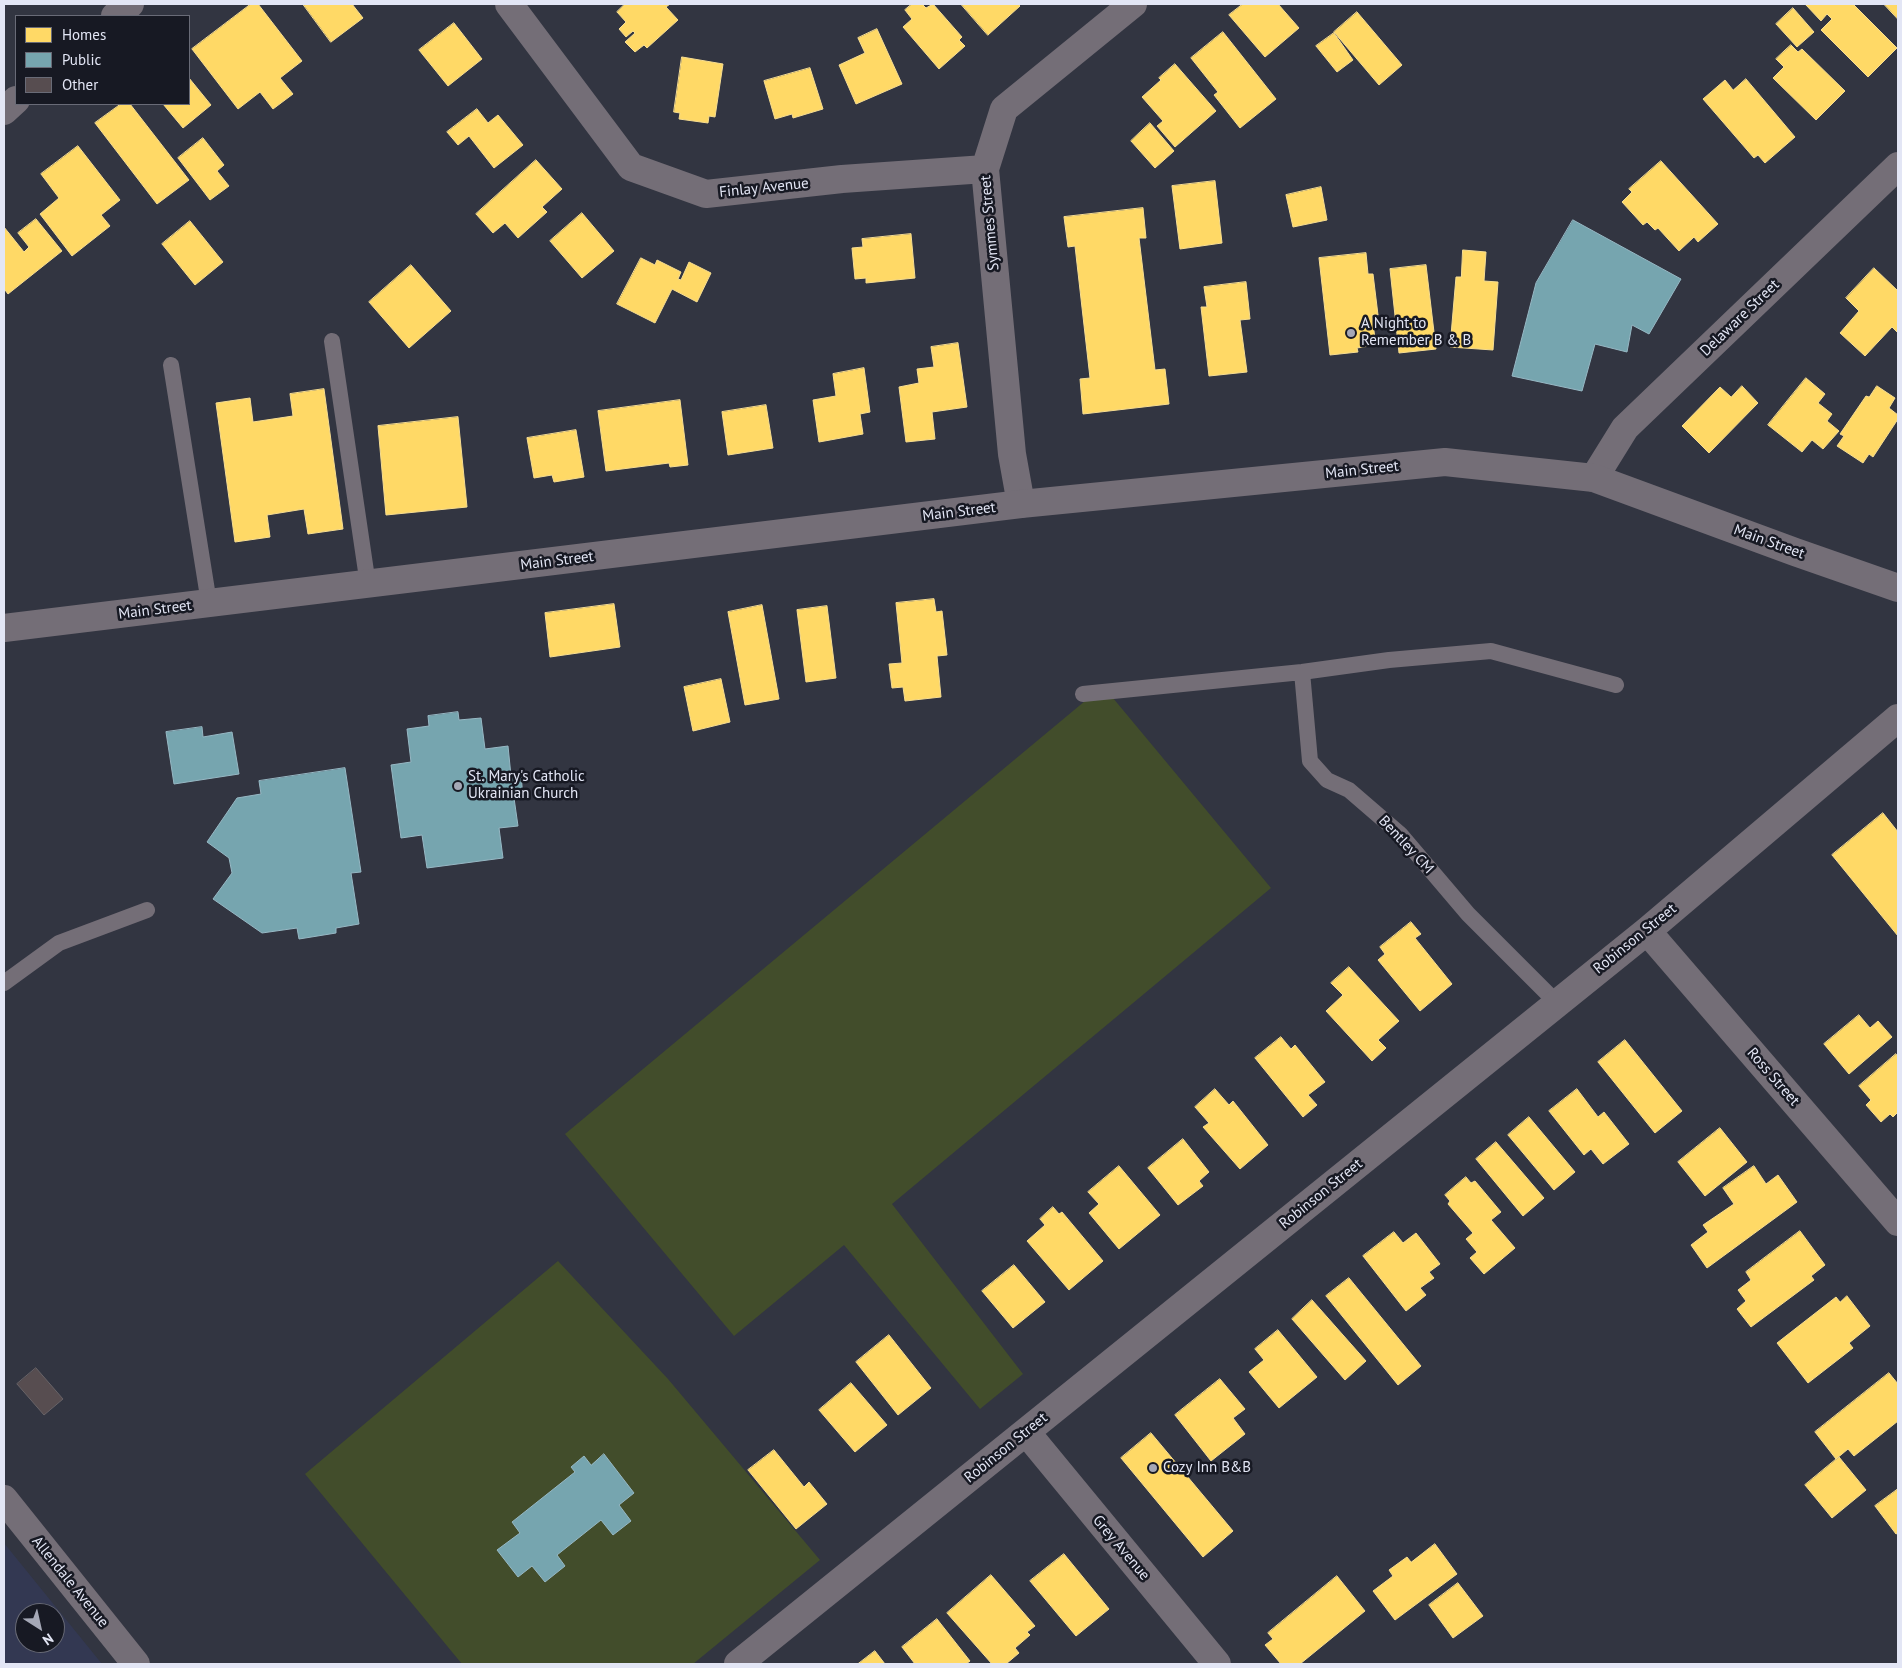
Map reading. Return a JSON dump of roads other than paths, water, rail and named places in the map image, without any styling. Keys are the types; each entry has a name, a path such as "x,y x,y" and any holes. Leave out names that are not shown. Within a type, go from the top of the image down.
{"street":[{"path":"115,15 130,4"},
{"name":"Finlay Avenue","path":"509,4 631,167 706,194 842,179 985,169"},
{"name":"Symmes Street","path":"1021,504 1012,454 985,169 1004,109 1133,4"},
{"path":"4,111 15,101"},
{"name":"Delaware Street","path":"1594,478 1625,428 1898,166"},
{"name":"Main Street","path":"4,628 1021,504 1445,462 1594,478 1898,588"},
{"name":"Robinson Street","path":"738,1664 1647,931 1898,718"},
{"name":"Ross Street","path":"1647,931 1898,1222"},
{"name":"Grey Avenue","path":"1026,1432 1217,1664"},
{"name":"Allendale Avenue","path":"4,1499 136,1664"}],"lane":[{"path":"332,340 368,585"},
{"path":"170,366 209,603"},
{"path":"1082,694 1302,672 1389,660 1491,651 1616,685"},
{"name":"Bentley CM","path":"1302,672 1310,761 1327,780 1350,790 1400,834 1468,914 1557,1003"},
{"path":"4,983 59,943 147,910"}],"place":[{"name":"A Night to Remember B & B","path":"1351,333"},
{"name":"St. Mary's Catholic Ukrainian Church","path":"458,786"},
{"name":"Cozy Inn B&B","path":"1153,1468"}]}
